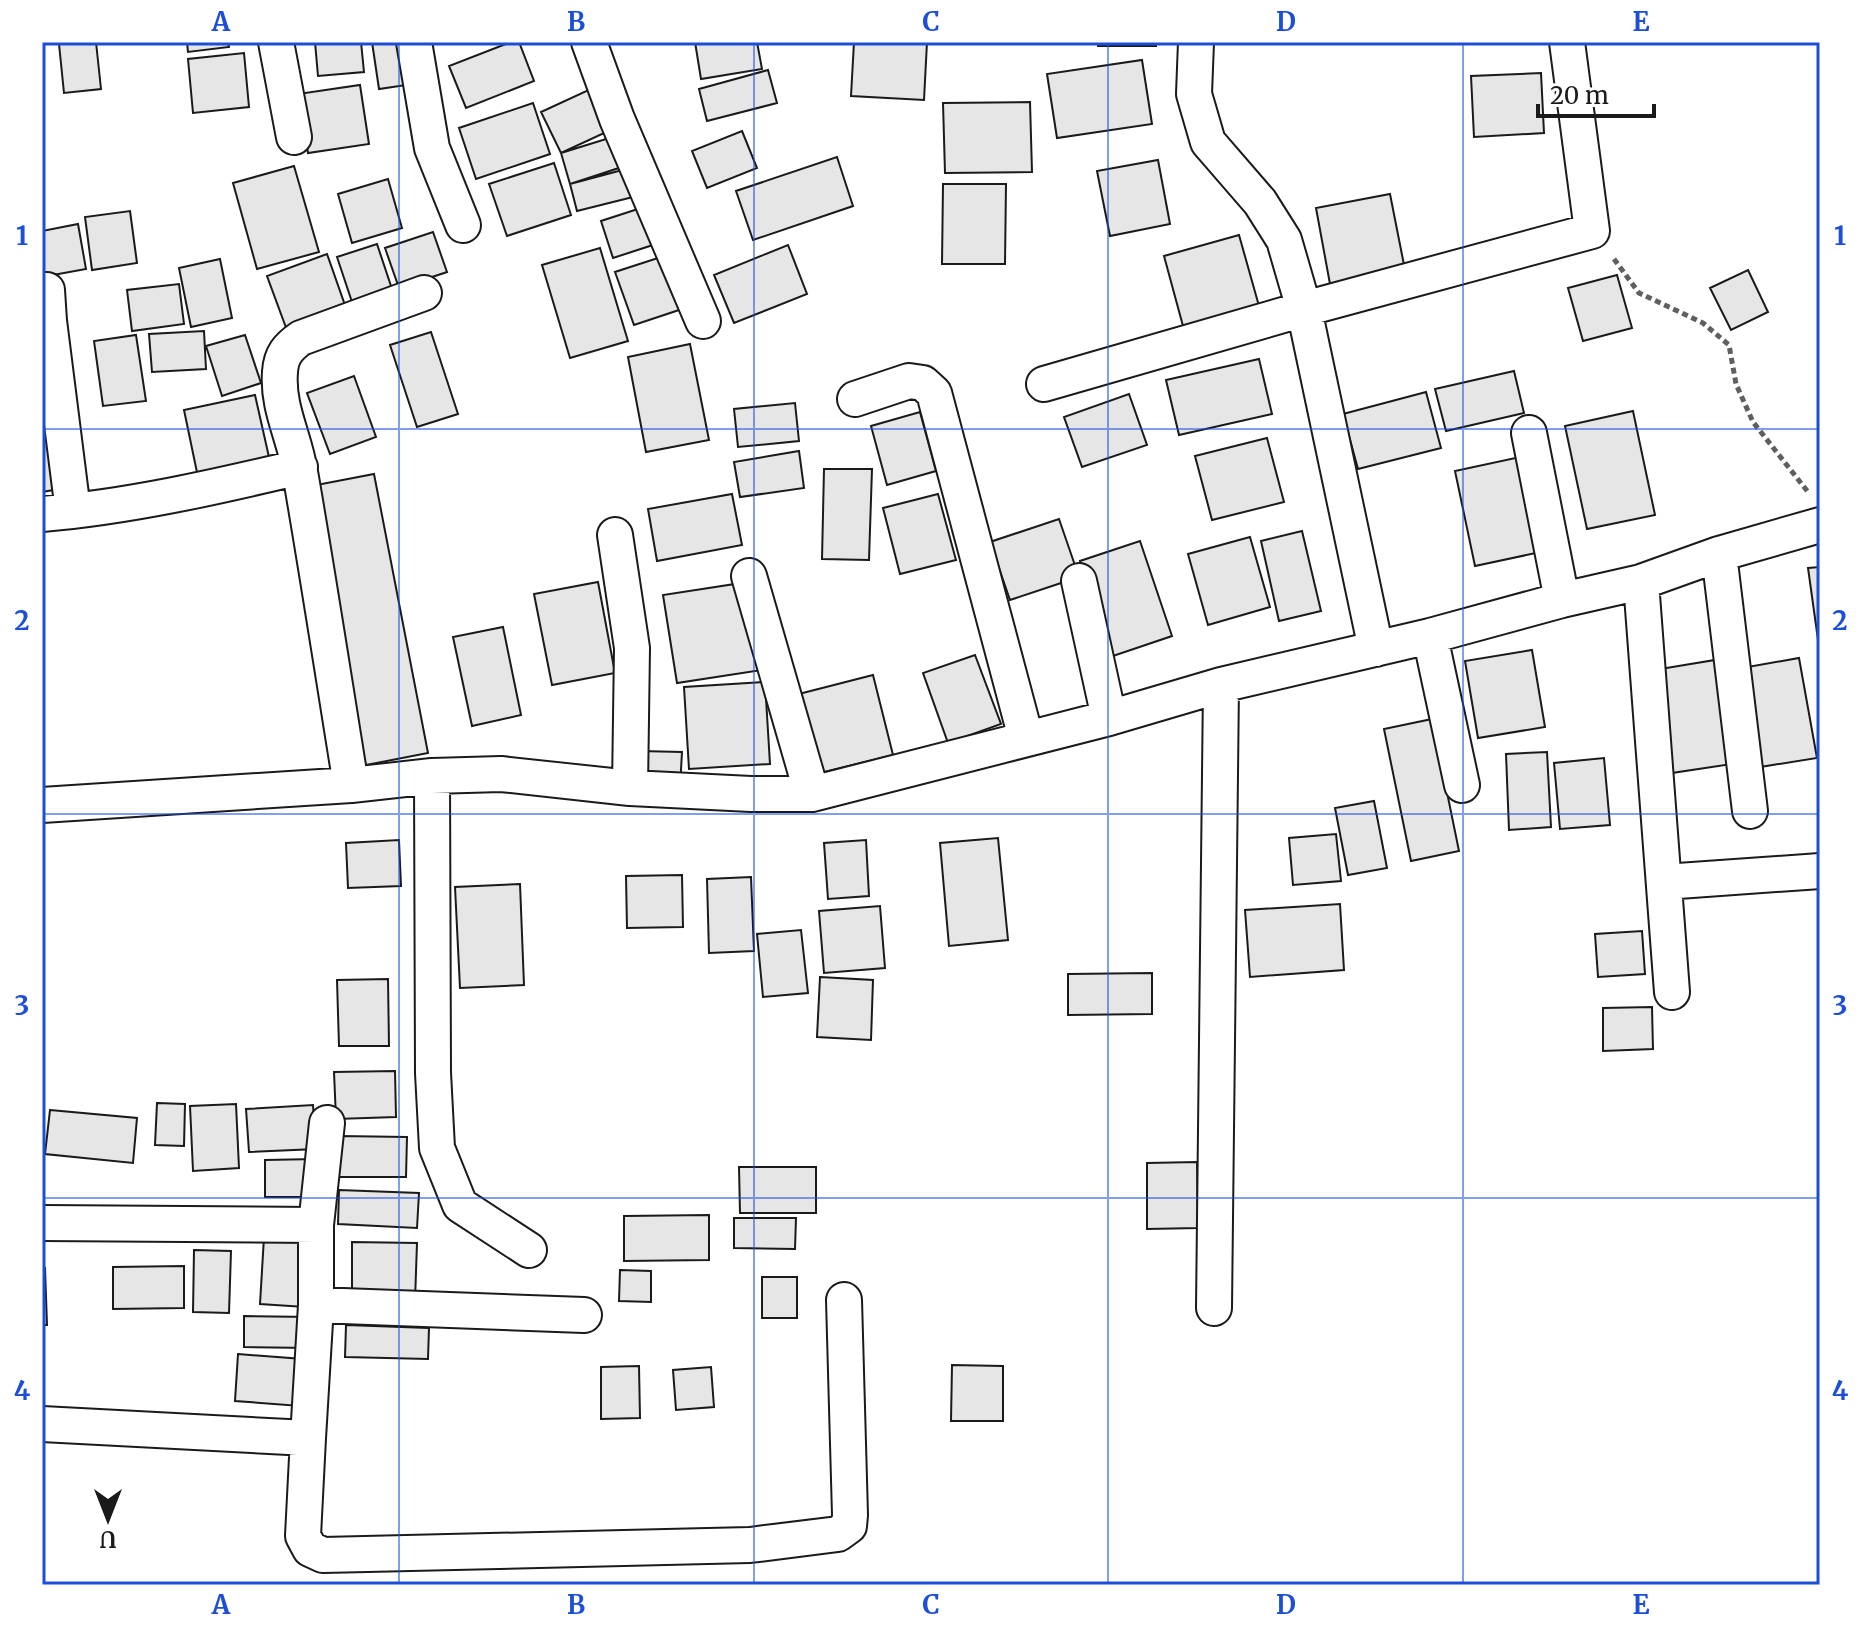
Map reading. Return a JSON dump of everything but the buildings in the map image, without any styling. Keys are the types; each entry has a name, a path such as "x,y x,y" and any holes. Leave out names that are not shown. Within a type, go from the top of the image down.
{"street":[{"path":"276,42 294,137"},
{"path":"414,42 432,148 463,225"},
{"path":"589,42 617,119 703,321"},
{"path":"1196,42 1194,94 1208,142 1260,202 1284,240 1304,309 1376,649"},
{"path":"1044,384 1592,231 1567,42"},
{"path":"47,290 58,513 300,467"},
{"path":"351,785 300,467 281,406 280,371 289,346 301,338 424,293"},
{"path":"855,399 909,381 923,383 934,393 1026,738"},
{"path":"1529,433 1562,600"},
{"path":"42,805 351,785 432,776 501,774 630,788 812,794 1109,718 1221,685 1641,582 1719,554 1815,510"},
{"path":"615,535 632,648 630,788"},
{"path":"1719,554 1750,811"},
{"path":"749,576 812,794"},
{"path":"1079,581 1109,718"},
{"path":"1641,582 1672,992"},
{"path":"1430,636 1462,785"},
{"path":"1214,1308 1221,685"},
{"path":"432,776 433,1073 437,1148 460,1205 529,1250"},
{"path":"1664,882 1820,871"},
{"path":"327,1123 316,1225 316,1305 303,1536 310,1549 323,1555 750,1545 838,1534 849,1526 850,1515 844,1300"},
{"path":"42,1223 316,1225"},
{"path":"316,1305 584,1315"},
{"path":"42,1424 308,1438"}],"path":[{"path":"1592,231 1639,293 1703,323 1729,345 1736,384 1753,422 1815,510"}]}
